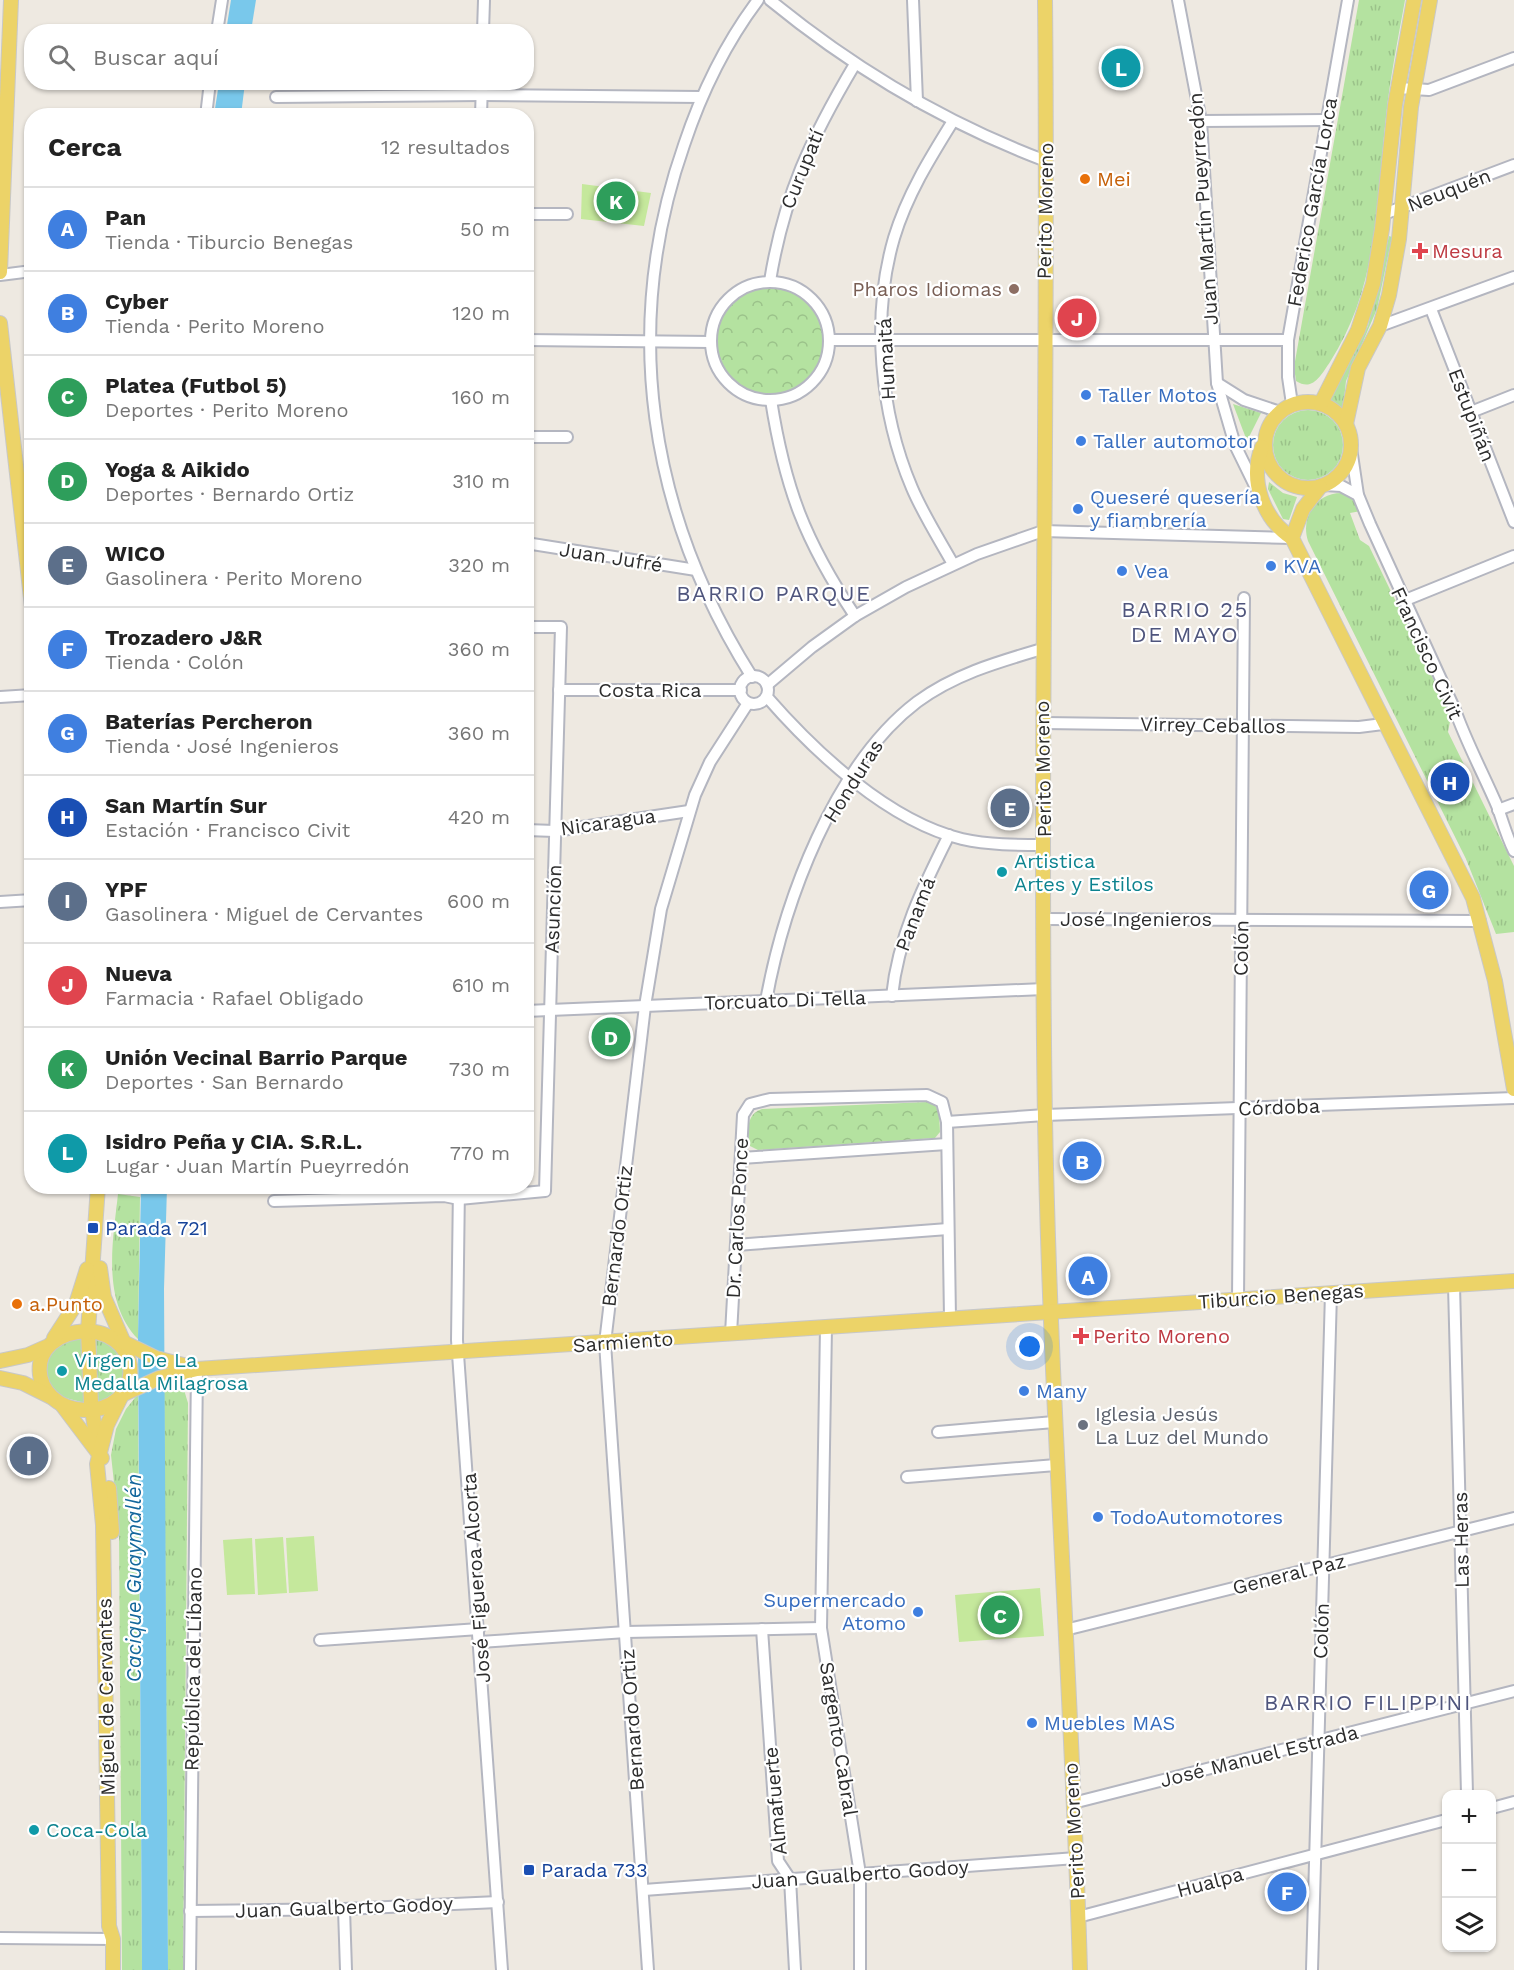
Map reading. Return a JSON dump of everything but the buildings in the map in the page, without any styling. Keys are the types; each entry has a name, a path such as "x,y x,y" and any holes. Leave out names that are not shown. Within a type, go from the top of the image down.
{"main road":[{"name":"Perito Moreno","path":"1045,0 1042,650 1045,1115 1049,1311 1080,1970"},
{"path":"1321,403 1363,320 1373,284 1384,214 1398,88 1414,0"},
{"path":"1346,424 1358,368 1380,326 1393,277 1414,89 1430,0"},
{"path":"0,274 7,8"},
{"path":"0,323 24,536"},
{"path":"1259,494 1258,461 1267,430 1280,412 1292,404 1307,401 1321,403 1337,413 1346,424"},
{"name":"Francisco Civit","path":"1346,424 1352,448"},
{"path":"1264,441 1266,459 1276,476 1297,487 1323,486"},
{"path":"1292,538 1303,508 1323,486 1342,472 1352,448"},
{"name":"Juan Martín Pueyrredón","path":"1259,494 1279,527 1292,538 1473,898 1501,1010 1514,1089"},
{"name":"Miguel de Cervantes","path":"98,1194 88,1331 92,1409 99,1454"},
{"name":"Miguel de Cervantes","path":"50,1343 78,1299 90,1258 95,1252"},
{"name":"Miguel de Cervantes","path":"95,1252 104,1297 126,1344 131,1376 107,1425 97,1464 103,1525 109,1926 113,1939 113,1970"},
{"name":"Tiburcio Benegas","path":"1049,1311 1514,1281"},
{"name":"Sarmiento","path":"123,1395 138,1386 164,1376 197,1369 1049,1311"},
{"path":"0,1361 28,1355 70,1332 88,1331"},
{"name":"Sarmiento","path":"88,1331 164,1360 197,1369"},
{"path":"50,1343 40,1362 41,1376 57,1401 99,1454"},
{"path":"0,1378 29,1386 57,1401 92,1409 123,1395"}],"street":[{"path":"218,24 222,0"},
{"path":"483,24 484,0"},
{"path":"758,0 732,39 701,97 676,170 660,232 654,275 650,341 658,446 673,508 696,570 724,631 752,676 762,679 767,685 767,697 810,745 851,778 904,814 948,835 987,843 1044,845"},
{"path":"771,0 855,64 918,101 953,121 1046,160"},
{"path":"913,0 918,101"},
{"name":"Juan Martín Pueyrredón","path":"1178,0 1201,121 1212,340 1217,383 1232,438 1259,494"},
{"name":"Federico García Lorca","path":"1292,404 1288,377 1287,340 1348,0"},
{"path":"1398,88 1429,90 1514,58"},
{"name":"Curupatí","path":"770,281 780,228 799,169 820,122 855,64"},
{"path":"207,108 209,90"},
{"path":"481,108 482,90"},
{"path":"276,97 482,95 701,97"},
{"path":"1201,121 1325,120"},
{"name":"Humaitá","path":"953,121 915,186 894,239 886,281 883,340 887,398 899,454 913,490 953,564"},
{"name":"Neuquén","path":"1384,214 1514,165"},
{"path":"534,214 567,214"},
{"path":"0,274 24,272"},
{"path":"1380,326 1514,277"},
{"path":"770,281 789,284 805,293 818,306 826,322 830,340 826,358 818,375 805,388 789,397 771,400 755,398 729,383 716,364 711,342 717,315 735,293 752,284 770,281"},
{"name":"Estupiñán","path":"1431,309 1514,522"},
{"path":"534,340 711,342"},
{"path":"830,340 1287,340"},
{"path":"1217,383 1244,400 1280,412"},
{"path":"1471,412 1514,395"},
{"path":"771,400 783,465 803,524 825,570 855,616"},
{"path":"534,437 567,437"},
{"name":"Francisco Civit","path":"1352,448 1358,495 1498,810 1503,828 1514,851"},
{"path":"1323,486 1341,486 1358,495"},
{"path":"767,685 812,646 855,616 953,564 1043,531 1292,538"},
{"name":"Juan Jufré","path":"534,544 696,570"},
{"path":"1403,600 1514,556"},
{"name":"Colón","path":"1238,1299 1244,598"},
{"name":"Asunción","path":"534,627 561,627 545,1191 534,1192"},
{"name":"Honduras","path":"766,1001 773,961 792,898 826,822 851,778 882,735 930,693 976,669 1042,650"},
{"path":"752,676 744,681 742,696 748,703 756,704 767,697"},
{"name":"Costa Rica","path":"559,690 741,690"},
{"path":"0,696 24,695"},
{"name":"Bernardo Ortiz","path":"648,1970 605,1343 645,1006 661,909 688,811 710,762 748,703"},
{"name":"Virrey Ceballos","path":"1043,723 1359,727 1383,723"},
{"path":"1498,810 1514,804"},
{"name":"Nicaragua","path":"534,830 555,831 688,811"},
{"name":"Panamá","path":"892,996 898,957 912,913 948,835"},
{"path":"0,903 24,901"},
{"name":"José Ingenieros","path":"1044,919 1480,921"},
{"name":"Torcuato Di Tella","path":"534,1011 1044,989"},
{"name":"Dr. Carlos Ponce","path":"731,1334 743,1115 750,1104 770,1099 927,1095 942,1102 947,1122"},
{"name":"Córdoba","path":"947,1122 1045,1115 1514,1098"},
{"path":"947,1122 950,1318"},
{"path":"741,1158 947,1144"},
{"path":"274,1202 327,1199 353,1194"},
{"path":"404,1194 459,1198"},
{"name":"José Figueroa Alcorta","path":"459,1194 458,1353 502,1970"},
{"name":"Asunción","path":"459,1198 508,1194"},
{"path":"736,1245 948,1229"},
{"name":"Las Heras","path":"1454,1285 1467,1790"},
{"name":"Colón","path":"1312,1970 1331,1293"},
{"name":"Sargento Cabral","path":"826,1327 820,1629 860,1874 860,1970"},
{"name":"República del Líbano","path":"190,1970 197,1369"},
{"path":"938,1432 1054,1422"},
{"path":"907,1477 1056,1465"},
{"name":"General Paz","path":"1065,1630 1514,1518"},
{"path":"320,1640 479,1629"},
{"name":"Almafuerte","path":"762,1629 778,1861 790,1879 795,1970"},
{"path":"480,1642 626,1632 820,1629"},
{"name":"José Manuel Estrada","path":"1073,1803 1514,1691"},
{"path":"1496,1807 1514,1802"},
{"name":"Hualpa","path":"1078,1917 1442,1821"},
{"name":"Juan Gualberto Godoy","path":"644,1890 1076,1858"},
{"name":"Juan Gualberto Godoy","path":"190,1911 344,1909 498,1902"},
{"path":"344,1909 346,1970"},
{"path":"0,1938 113,1939"}],"green space":[{"path":"1359,0 1405,0 1388,102 1373,244 1358,304 1346,333 1320,377 1312,383 1302,384 1296,381 1294,367"},
{"path":"582,184 651,193 644,226 581,219"},
{"path":"1389,236 1392,237 1377,309 1346,381 1343,408 1324,397 1346,368 1368,326"},
{"path":"770,282 792,287 812,299 824,319 829,341 824,363 812,383 792,395 770,400 748,395 728,383 716,363 711,341 716,319 728,299 748,287"},
{"path":"1233,404 1261,413 1247,441"},
{"path":"1315,410 1328,416 1337,425 1341,431 1343,445 1341,459 1333,470 1322,478 1301,480 1283,470 1275,459 1273,438 1283,420 1294,412"},
{"path":"1269,482 1283,493 1297,497 1289,520 1283,519 1268,489"},
{"path":"1343,493 1352,496 1361,511 1350,513 1360,540 1369,546 1451,716 1448,732 1514,866 1514,932 1496,934 1466,859 1308,541 1306,523 1313,507 1325,497"},
{"path":"927,1102 935,1105 939,1113 940,1132 935,1138 758,1150 750,1146 748,1129 750,1119 762,1109"},
{"path":"118,1194 140,1197 138,1339 126,1324 114,1289 112,1251"},
{"path":"81,1337 85,1403 58,1396 47,1380 46,1362 57,1345"},
{"path":"96,1339 117,1351 124,1369 123,1379 118,1388 110,1396 98,1402"},
{"path":"169,1381 184,1390 188,1403 183,1970 168,1970 164,1382"},
{"path":"138,1394 142,1970 122,1970 119,1529 111,1455 116,1429 126,1409"},
{"path":"314,1536 318,1591 289,1593 286,1538"},
{"path":"283,1537 287,1593 258,1595 255,1539"},
{"path":"252,1538 255,1594 227,1595 223,1540"},
{"path":"1040,1588 1044,1636 959,1642 955,1595"}],"water":[{"path":"231,0 256,0 252,24 227,24"},
{"path":"218,90 244,90 242,108 215,108"},
{"path":"141,1194 167,1194 164,1289 168,1970 142,1970 138,1338"}],"place":[{"name":"Isidro Peña y CIA. S.R.L.","path":"1121,68"},
{"name":"Mei","path":"1085,179"},
{"name":"Unión Vecinal Barrio Parque","path":"616,201"},
{"name":"Mesura","path":"1420,251"},
{"name":"Pharos Idiomas","path":"1014,289"},
{"name":"Nueva","path":"1077,318"},
{"name":"Taller Motos","path":"1086,395"},
{"name":"Taller automotor","path":"1081,441"},
{"name":"Queseré quesería y fiambrería","path":"1078,509"},
{"name":"KVA","path":"1271,566"},
{"name":"Vea","path":"1122,571"},
{"name":"San Martín Sur","path":"1450,782"},
{"name":"WICO","path":"1010,808"},
{"name":"Artistica Artes y Estilos","path":"1002,872"},
{"name":"Baterías Percheron","path":"1429,890"},
{"name":"Yoga & Aikido","path":"611,1037"},
{"name":"Cyber","path":"1082,1161"},
{"name":"Parada 721","path":"93,1228"},
{"name":"Pan","path":"1088,1276"},
{"name":"a.Punto","path":"17,1304"},
{"name":"Perito Moreno","path":"1081,1336"},
{"name":"Virgen De La Medalla Milagrosa","path":"62,1371"},
{"name":"Many","path":"1024,1391"},
{"name":"Iglesia Jesús La Luz del Mundo","path":"1083,1425"},
{"name":"YPF","path":"29,1456"},
{"name":"TodoAutomotores","path":"1098,1517"},
{"name":"Supermercado Atomo","path":"918,1612"},
{"name":"Platea (Futbol 5)","path":"1000,1615"},
{"name":"Muebles MAS","path":"1032,1723"},
{"name":"Coca-Cola","path":"34,1830"},
{"name":"Parada 733","path":"529,1870"},
{"name":"Trozadero J&R","path":"1287,1892"}],"district":[{"name":"BARRIO PARQUE","path":"774,593"},
{"name":"BARRIO 25 DE MAYO","path":"1185,622"},
{"name":"BARRIO FILIPPINI","path":"1368,1702"}],"water label":[{"name":"Cacique Guaymallén","path":"133,1578"}]}
